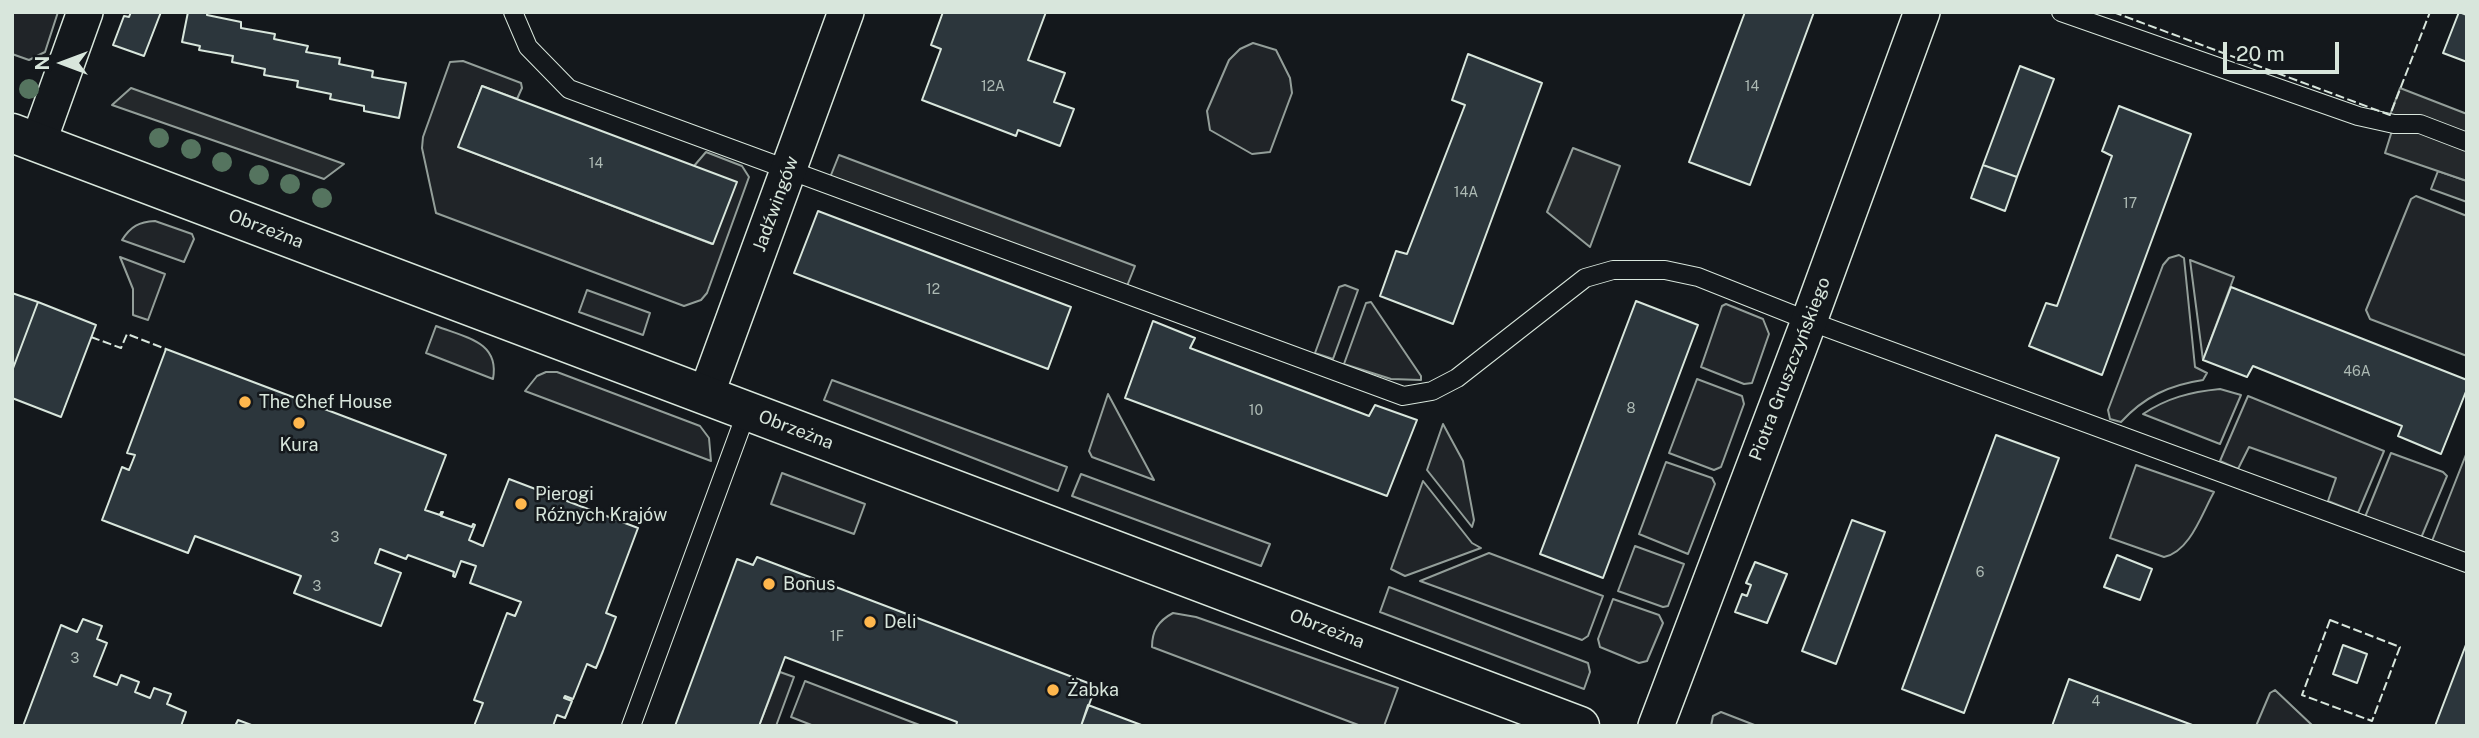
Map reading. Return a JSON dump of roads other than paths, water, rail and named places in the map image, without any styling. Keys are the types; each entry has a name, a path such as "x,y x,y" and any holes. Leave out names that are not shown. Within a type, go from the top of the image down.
{"street":[{"path":"25,138 85,12"},
{"name":"Jadźwingów","path":"706,395 846,12"},
{"name":"Piotra Gruszczyńskiego","path":"1656,726 1922,12"},
{"name":"Obrzeżna","path":"25,138 1580,726"}],"lane":[{"path":"513,12 528,47 569,89 1404,396 1432,391 1457,378 1585,278 1613,270 1665,270 1698,277 1809,321 2467,563"},
{"path":"2062,12 2358,116 2395,124 2420,124 2467,142"},
{"path":"631,726 747,411"}],"place":[{"name":"The Chef House","path":"245,402"},
{"name":"Kura","path":"299,423"},
{"name":"Pierogi Różnych Krajów","path":"521,504"},
{"name":"Bonus","path":"769,584"},
{"name":"Deli","path":"870,622"},
{"name":"Żabka","path":"1053,690"}]}
